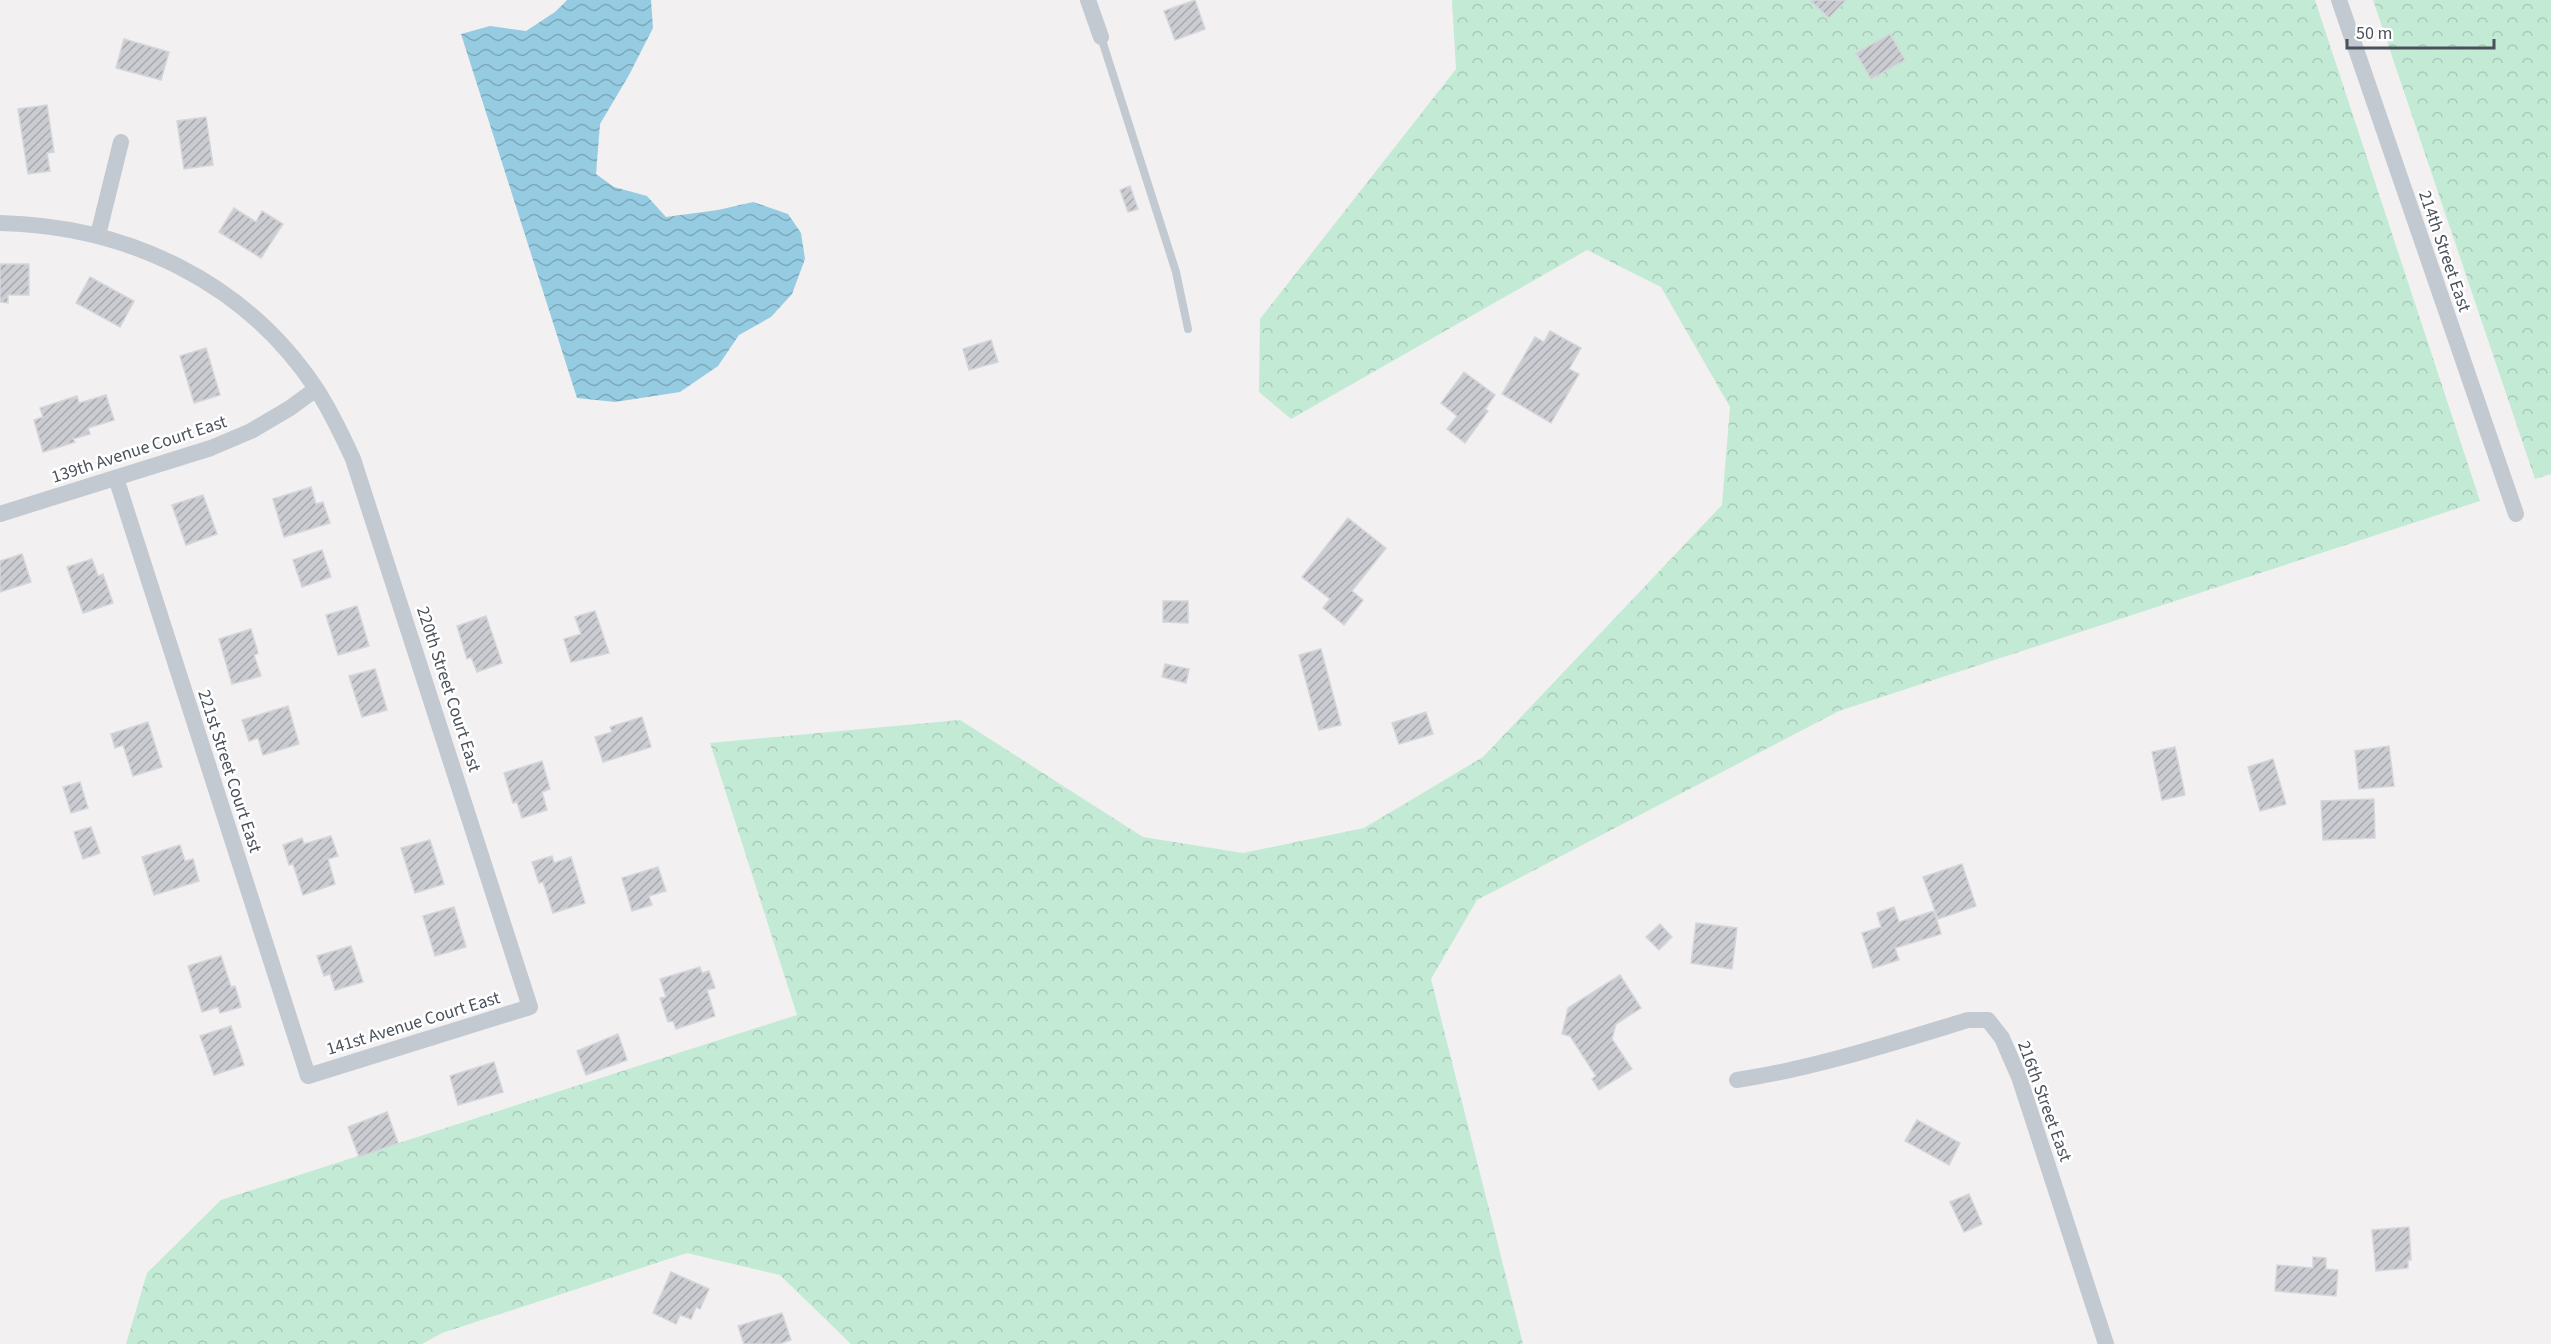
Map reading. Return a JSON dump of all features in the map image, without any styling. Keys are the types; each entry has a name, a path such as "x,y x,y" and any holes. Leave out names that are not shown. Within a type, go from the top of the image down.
{"street":[{"path":"1088,0 1101,37"},
{"name":"214th Street East","path":"2339,0 2516,514"},
{"path":"98,236 120,142"},
{"name":"220th Street Court East","path":"0,223 44,225 98,236 150,252 187,270 225,294 262,325 293,358 316,389 334,417 353,459 530,1007"},
{"name":"139th Avenue Court East","path":"0,514 211,448 250,431 290,408 316,389"},
{"name":"221st Street Court East","path":"116,478 308,1076"},
{"name":"141st Avenue Court East","path":"308,1076 530,1007"},
{"name":"216th Street East","path":"1737,1080 1773,1075 1840,1059 1968,1020 1988,1020 2002,1038 2019,1077 2106,1344"}],"lane":[{"path":"1101,37 1176,272 1188,328"}],"green space":[{"path":"1452,0 2315,0 2480,501 1839,711 1477,900 1431,979 1523,1344 851,1344 780,1275 687,1253 442,1333 422,1344 126,1344 147,1273 221,1200 797,1015 710,743 960,720 1143,837 1243,853 1364,828 1483,757 1722,505 1730,407 1661,287 1587,250 1291,419 1259,392 1260,319 1456,69"},
{"path":"2373,0 2551,0 2551,474 2535,479"}],"water":[{"path":"567,0 651,0 653,28 600,124 596,174 614,187 647,196 666,217 718,210 753,202 788,214 801,233 805,259 792,294 771,317 739,335 718,366 680,392 615,402 577,398 461,34 490,26 526,31 555,12"}],"building":[{"path":"1195,0 1205,29 1175,40 1164,11"},
{"path":"1810,0 1846,0 1829,18"},
{"path":"1890,34 1905,60 1871,79 1856,53"},
{"path":"124,39 169,52 161,80 116,68"},
{"path":"47,105 54,152 47,153 50,171 28,174 18,109"},
{"path":"206,117 213,165 184,169 177,121"},
{"path":"1130,186 1138,209 1128,212 1120,190"},
{"path":"234,208 256,222 262,211 283,224 261,258 219,232"},
{"path":"0,264 29,264 29,295 8,295 8,303 0,302"},
{"path":"90,277 134,301 120,327 76,303"},
{"path":"1550,331 1581,348 1569,369 1579,374 1551,423 1502,394 1535,337 1544,342"},
{"path":"991,340 998,362 969,370 963,349"},
{"path":"206,348 220,395 194,403 180,356"},
{"path":"1464,372 1495,395 1485,409 1488,411 1465,443 1447,429 1457,416 1441,403"},
{"path":"106,395 114,420 88,428 90,434 73,439 75,442 43,452 34,420 43,417 40,408 77,396 79,403"},
{"path":"311,487 316,504 323,502 330,523 284,537 273,499"},
{"path":"203,495 217,534 186,545 172,505"},
{"path":"1348,518 1386,548 1352,591 1363,600 1344,625 1323,608 1330,599 1302,577"},
{"path":"322,550 331,577 302,587 293,560"},
{"path":"22,554 31,582 0,592 0,561"},
{"path":"92,559 98,576 103,574 113,603 83,613 67,567"},
{"path":"1163,601 1188,601 1188,623 1163,622"},
{"path":"357,606 369,646 338,655 326,615"},
{"path":"595,611 609,653 571,662 564,639 581,634 575,617"},
{"path":"486,616 502,663 477,672 471,657 467,659 457,626"},
{"path":"251,629 258,653 254,655 261,676 232,684 219,639"},
{"path":"1321,649 1341,725 1319,730 1299,655"},
{"path":"1165,664 1189,669 1186,683 1162,677"},
{"path":"375,669 387,710 362,717 349,676"},
{"path":"288,706 299,744 263,755 258,738 249,741 242,720"},
{"path":"1426,712 1433,734 1399,744 1392,723"},
{"path":"642,717 651,747 603,762 595,737 612,732 610,727"},
{"path":"148,722 162,767 133,776 123,745 115,748 111,734"},
{"path":"2389,746 2394,786 2359,789 2355,751"},
{"path":"2175,747 2185,795 2162,800 2152,752"},
{"path":"2273,759 2286,804 2260,811 2248,767"},
{"path":"542,761 550,789 542,792 547,810 522,818 517,802 513,803 504,773"},
{"path":"80,782 88,808 71,813 63,787"},
{"path":"2374,799 2375,838 2323,840 2321,801"},
{"path":"91,827 100,853 83,859 74,832"},
{"path":"331,836 338,856 328,859 335,884 303,895 293,864 289,865 283,845 302,838 304,844"},
{"path":"430,840 444,884 415,893 401,848"},
{"path":"180,845 185,861 193,859 199,881 154,895 142,857"},
{"path":"552,856 554,863 571,857 585,903 553,913 543,882 539,883 532,862"},
{"path":"1962,864 1976,906 1938,919 1923,877"},
{"path":"658,867 666,891 649,896 652,905 632,911 622,878"},
{"path":"454,907 466,947 435,956 423,916"},
{"path":"1894,907 1899,922 1934,911 1941,934 1895,948 1899,960 1873,968 1862,933 1881,927 1877,913"},
{"path":"1696,923 1737,928 1732,969 1691,963"},
{"path":"1660,924 1672,937 1659,950 1646,937"},
{"path":"351,946 363,982 335,990 330,974 324,976 317,956"},
{"path":"221,956 231,987 235,986 241,1007 220,1013 218,1007 202,1012 188,966"},
{"path":"700,967 702,973 709,971 715,988 707,990 715,1016 676,1029 673,1021 668,1022 660,998 666,997 660,979"},
{"path":"1620,975 1641,1008 1616,1024 1612,1039 1632,1069 1599,1090 1592,1079 1596,1076 1570,1036 1562,1034 1568,1008"},
{"path":"231,1026 244,1065 214,1075 200,1036"},
{"path":"618,1034 627,1060 586,1075 577,1051"},
{"path":"494,1062 503,1092 458,1105 450,1076"},
{"path":"387,1112 398,1143 359,1157 348,1127"},
{"path":"1917,1120 1960,1143 1949,1165 1905,1141"},
{"path":"1969,1194 1982,1224 1964,1232 1950,1202"},
{"path":"2409,1227 2411,1260 2408,1260 2408,1268 2376,1271 2372,1230"},
{"path":"2313,1257 2326,1258 2326,1269 2338,1270 2336,1296 2275,1291 2277,1265 2313,1268"},
{"path":"671,1272 709,1289 700,1309 696,1307 691,1319 680,1315 676,1324 653,1313"},
{"path":"782,1313 791,1340 779,1344 744,1344 738,1326"}]}
